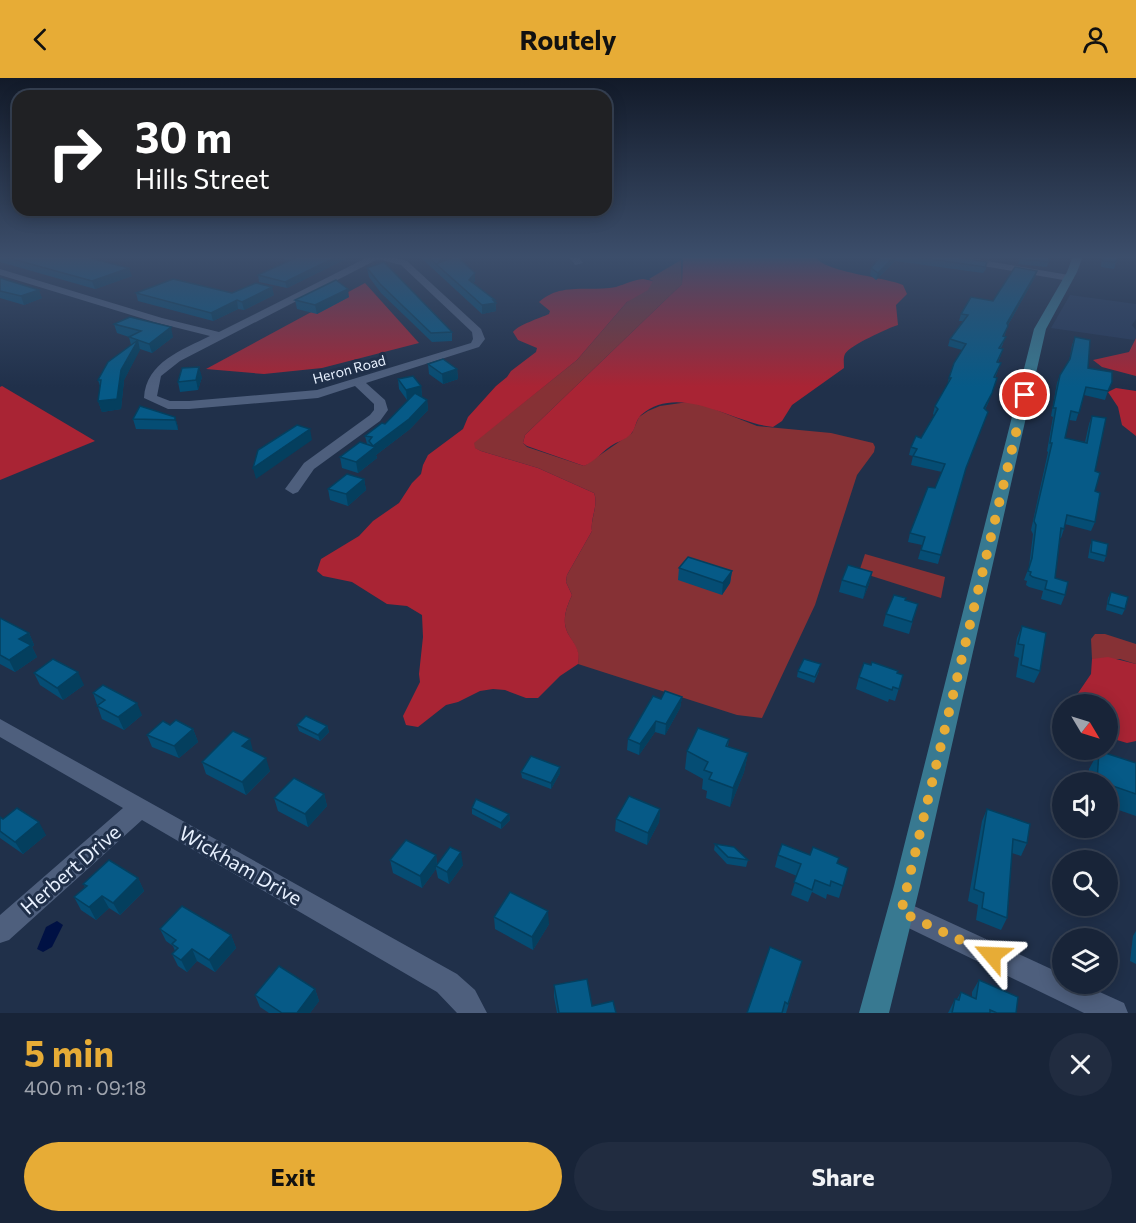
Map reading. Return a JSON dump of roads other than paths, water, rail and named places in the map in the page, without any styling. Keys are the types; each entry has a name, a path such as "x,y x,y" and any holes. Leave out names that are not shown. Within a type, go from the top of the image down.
{"street":[{"path":"90,300 153,319 219,335 290,300"},
{"name":"Heron Road","path":"219,335 176,358 158,371 150,384 150,398 168,405 189,405 318,394 475,345 479,339 477,331 443,300"},
{"path":"874,1013 901,912 1040,329 1057,300"},
{"path":"293,489 309,466 375,418 381,410 381,403 359,383"},
{"name":"Wickham Drive","path":"0,726 447,983 465,1000 473,1013"},
{"name":"Herbert Drive","path":"0,931 140,807"},
{"path":"901,912 1114,1013"}]}
